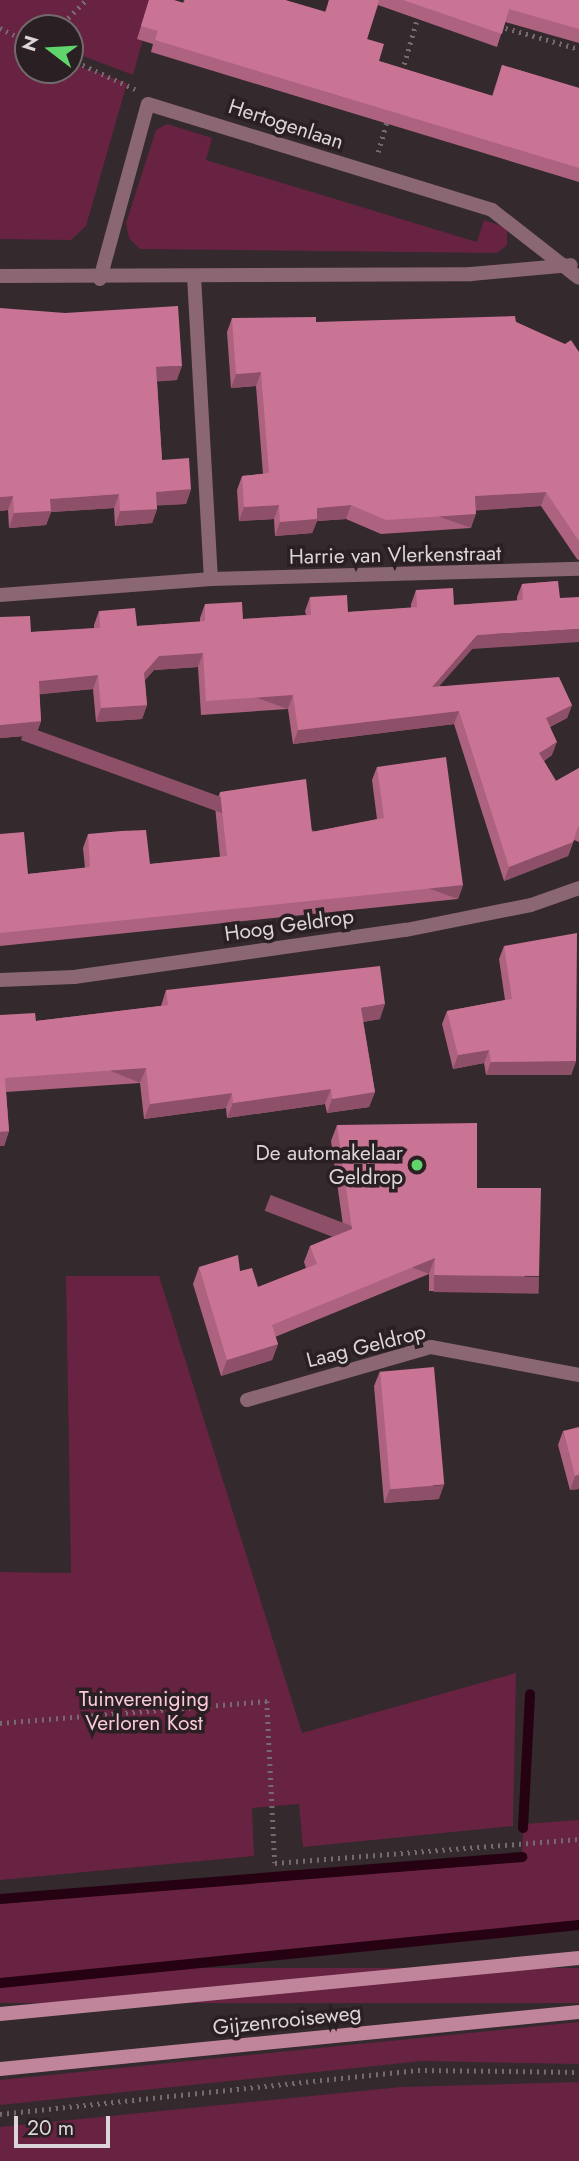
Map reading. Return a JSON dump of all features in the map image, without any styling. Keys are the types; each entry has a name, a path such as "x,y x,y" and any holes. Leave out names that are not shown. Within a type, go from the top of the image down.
{"main road":[{"name":"Gijzenrooiseweg","path":"0,2014 579,1958"},
{"name":"Gijzenrooiseweg","path":"0,2069 579,2012"}],"street":[{"name":"Hertogenlaan","path":"148,104 492,210 575,264"},
{"path":"100,279 148,104"},
{"path":"0,276 100,279 471,274 575,264 579,278"},
{"path":"194,276 211,579"},
{"name":"Harrie van Vlerkenstraat","path":"0,595 211,579 579,569"},
{"name":"Hoog Geldrop","path":"0,980 74,977 406,930 531,905 579,888"},
{"name":"Laag Geldrop","path":"247,1401 431,1347 579,1375"}],"path":[{"path":"72,14 86,0"},
{"path":"399,81 422,3"},
{"path":"487,22 579,49"},
{"path":"84,64 129,81 148,104"},
{"path":"372,173 391,108"},
{"path":"0,1723 267,1701 275,1863 579,1839"},
{"path":"0,2114 418,2070 579,2072"}],"green space":[{"path":"0,0 154,0 133,75 84,56 84,14 14,14 14,84 84,84 84,68 127,83 86,226 71,240 0,239"},
{"path":"167,124 212,138 206,160 477,242 484,220 507,229 507,245 497,253 140,249 129,238 126,223 156,130"},
{"name":"Tuinvereniging Verloren Kost","path":"66,1276 159,1276 302,1733 516,1673 513,1826 303,1847 299,1804 252,1808 254,1856 0,1880 0,1572 71,1573"},
{"path":"579,1820 579,1928 0,1986 0,1904 522,1856 523,1824"},
{"path":"0,1968 579,1968 579,2003 0,2003"},
{"path":"579,2022 579,2064 422,2061 0,2105 0,2080"},
{"path":"579,2082 579,2161 0,2161 0,2127 401,2087"}],"building":[{"path":"149,0 174,0 184,3 185,0 285,0 326,12 329,0 379,0 367,39 384,44 379,61 493,96 502,65 579,88 579,168 155,40 158,31 141,26"},
{"path":"403,0 579,0 579,29 509,9 502,34"},
{"path":"178,306 182,366 156,367 162,460 189,458 191,489 156,492 157,509 120,511 119,494 50,499 51,511 14,513 13,496 0,497 0,308 65,313"},
{"path":"515,316 516,322 565,344 571,340 579,352 579,541 546,492 475,496 476,514 386,520 351,505 317,508 317,519 280,522 279,505 244,507 242,476 269,473 261,372 236,374 232,318 316,317 316,322"},
{"path":"558,581 560,598 579,597 579,629 477,635 432,687 559,677 572,705 546,718 557,742 539,753 556,781 579,768 579,827 573,842 509,867 459,711 298,730 293,695 206,701 203,653 159,656 144,673 147,705 101,708 98,675 39,681 41,721 0,725 0,617 30,616 31,632 100,628 99,611 135,608 137,626 205,621 205,604 242,602 243,619 311,615 310,597 347,595 348,612 417,607 416,590 453,588 454,605 523,600 522,584"},
{"path":"446,757 463,885 0,933 0,834 24,832 28,874 90,867 88,834 121,831 146,830 150,864 227,856 220,792 306,779 312,832 384,818 377,767"},
{"path":"577,933 576,1061 491,1062 489,1050 458,1055 447,1011 512,999 504,946"},
{"path":"380,966 385,1004 361,1008 375,1092 332,1099 331,1089 233,1103 232,1093 150,1104 146,1068 5,1078 9,1131 0,1132 0,1015 35,1013 36,1021 168,1005 166,990"},
{"path":"477,1123 477,1188 541,1188 539,1276 434,1275 435,1258 272,1325 278,1344 227,1360 199,1267 238,1255 240,1271 252,1268 258,1287 317,1264 310,1246 352,1229 337,1125"},
{"path":"434,1367 444,1485 390,1489 380,1372"},
{"path":"579,1427 579,1475 575,1476 563,1431"}],"waterway":[{"path":"523,1828 530,1694"},
{"path":"0,1899 522,1857"},
{"path":"0,1983 579,1925"}],"place":[{"name":"De automakelaar Geldrop","path":"417,1165"}]}
